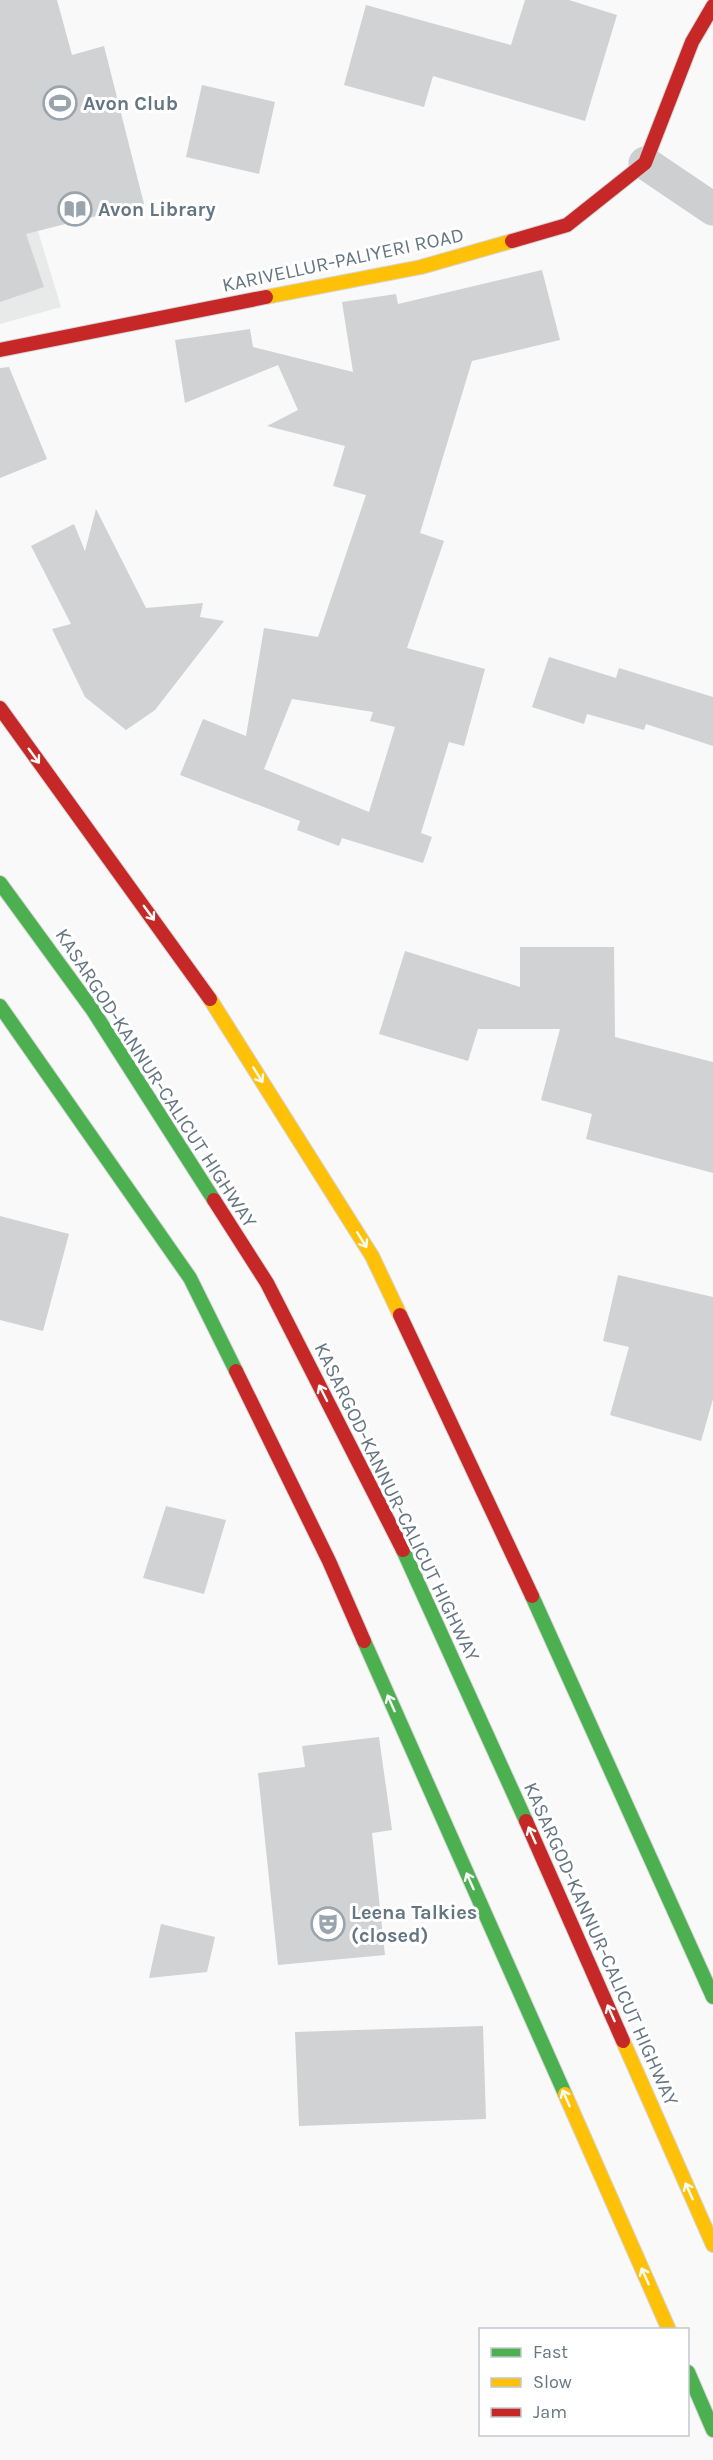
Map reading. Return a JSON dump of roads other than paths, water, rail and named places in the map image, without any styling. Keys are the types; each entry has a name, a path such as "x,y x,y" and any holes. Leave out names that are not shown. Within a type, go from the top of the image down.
{"main road":[{"path":"645,163 692,42 713,6"},
{"name":"KARIVELLUR-PALIYERI ROAD","path":"0,350 421,267 556,229 567,225 645,163"},
{"path":"0,708 194,974 372,1256 513,1555 713,1997"},
{"name":"KASARGOD-KANNUR-CALICUT HIGHWAY","path":"0,883 92,1009 267,1283 422,1587 713,2245"},
{"path":"0,1006 190,1278 329,1562 668,2328"},
{"path":"689,2376 713,2430"}],"street":[{"path":"645,163 713,209"}],"place":[{"name":"Avon Club","path":"60,103"},
{"name":"Avon Library","path":"75,209"},
{"name":"Leena Talkies (closed)","path":"328,1924"}]}
